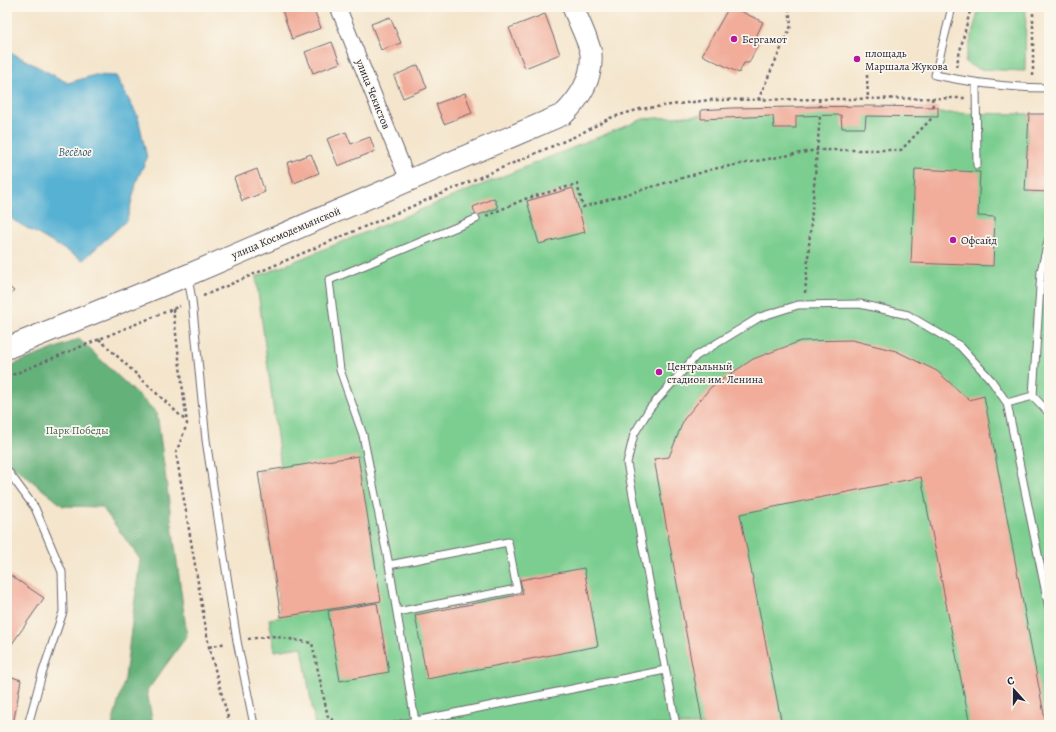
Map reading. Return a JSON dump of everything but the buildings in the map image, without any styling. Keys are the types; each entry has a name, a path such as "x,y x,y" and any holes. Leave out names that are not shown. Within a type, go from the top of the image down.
{"street":[{"name":"улица Чекистов","path":"338,7 408,180"},
{"name":"улица Космодемьянской","path":"7,348 188,275 564,114 576,102 584,89 590,73 591,52 573,7"}],"lane":[{"path":"952,7 935,75 976,83 1049,88"},
{"path":"976,83 977,165"},
{"path":"415,721 389,565 364,435 340,370 329,280 476,219"},
{"path":"1049,238 1041,271 1033,396 1049,413"},
{"path":"188,275 192,300 206,440 237,641 254,725"},
{"path":"676,725 627,463 634,434 650,408 696,356 760,316 804,305 860,304 908,315 960,346 991,380 1007,403 1049,608"},
{"path":"1007,403 1033,396"},
{"path":"7,470 35,508 62,572 63,612 42,674 28,725"},
{"path":"389,565 508,542 517,589 397,612"},
{"path":"396,725 665,670"}],"path":[{"path":"758,100 791,26 789,7"},
{"path":"948,98 971,7"},
{"path":"1033,7 1033,60"},
{"path":"867,75 868,99"},
{"path":"932,98 933,107"},
{"path":"7,377 173,309 576,136 610,118 640,109 709,100 976,98"},
{"path":"819,99 820,107"},
{"path":"804,305 820,116"},
{"path":"476,219 507,208 525,199 577,184 583,207 712,169 817,150 902,150 933,117"},
{"path":"173,309 187,424 176,453 209,647 230,725"},
{"path":"99,339 186,421"},
{"path":"209,647 272,636 312,643 328,716 341,725"}],"green space":[{"path":"979,7 1026,7 1025,71 977,69 965,62"},
{"name":"Центральный стадион им. Ленина","path":"938,113 1029,114 1025,191 1049,192 1049,725 315,725 302,647 275,651 269,619 281,617 258,472 281,467 256,277 643,119 701,115"},
{"name":"Парк Победы","path":"79,339 157,413 187,636 147,691 153,725 112,725 125,678 140,559 102,507 63,506 7,461 7,367"}],"water":[{"name":"Весёлое","path":"7,49 68,83 95,75 116,76 138,117 147,158 137,180 127,220 83,260 13,220 7,211"}],"place":[{"name":"Бергамот","path":"734,39"},
{"name":"площадь Маршала Жукова","path":"857,59"},
{"name":"Офсайд","path":"953,240"},
{"name":"Центральный стадион им. Ленина","path":"659,372"}]}
